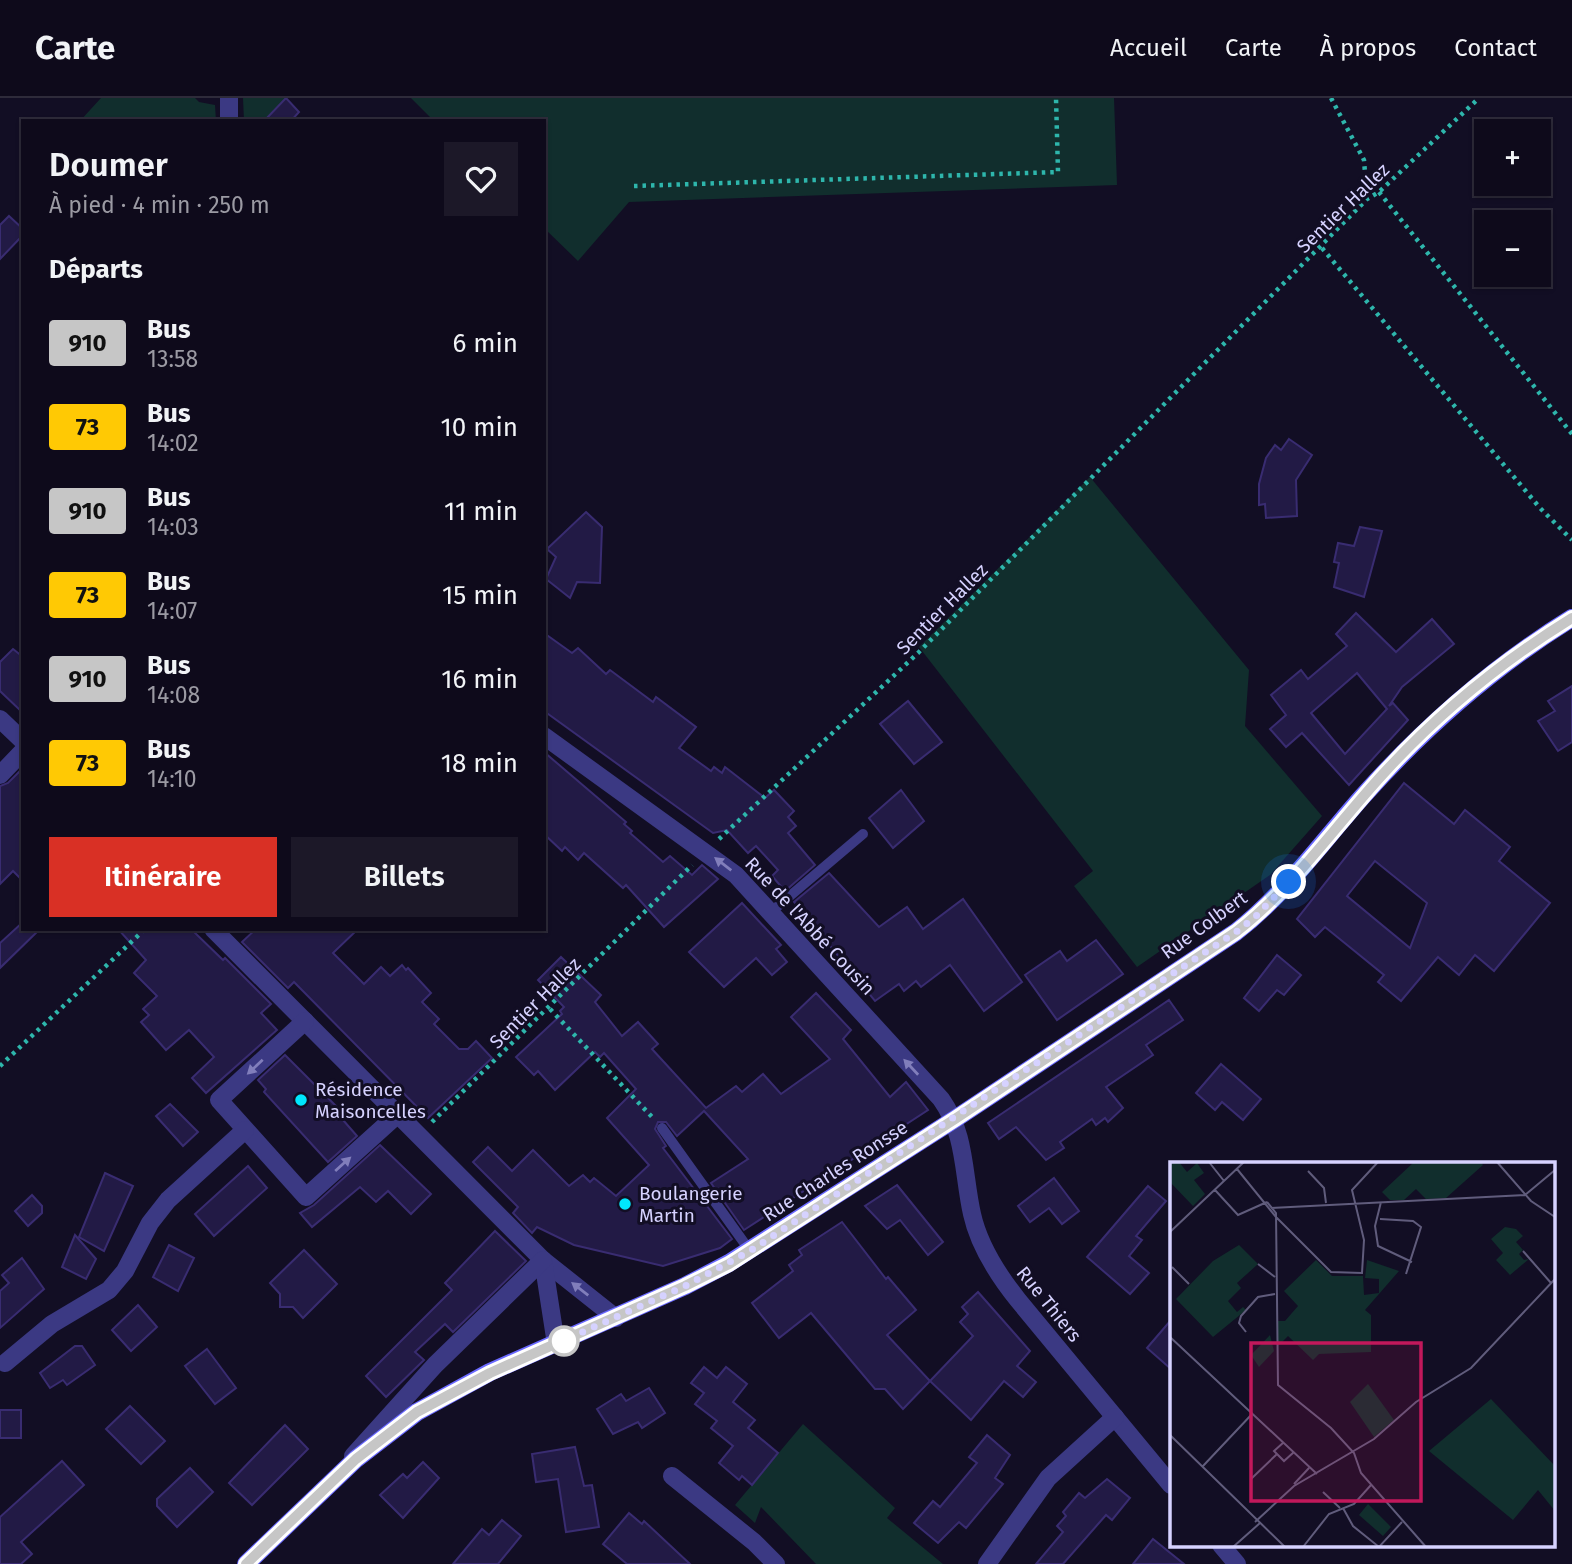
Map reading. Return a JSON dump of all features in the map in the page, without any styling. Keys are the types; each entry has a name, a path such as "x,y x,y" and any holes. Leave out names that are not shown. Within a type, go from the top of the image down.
{"main road":[{"name":"Rue Colbert","path":"955,1119 1255,917 1378,780 1423,735 1483,682 1572,618"},
{"name":"Rue Charles Ronsse","path":"246,1564 335,1478 379,1439 417,1412 480,1377 705,1276 750,1251 955,1119"}],"street":[{"path":"229,98 229,119"},
{"path":"0,719 21,739"},
{"name":"Rue de l'Abbé Cousin","path":"546,737 736,875 941,1099 955,1119"},
{"path":"0,775 21,753"},
{"path":"215,931 543,1260 616,1318"},
{"path":"305,1021 219,1100 306,1197 398,1114"},
{"name":"Rue Thiers","path":"955,1119 972,1216 995,1268 1170,1484"},
{"path":"5,1363 52,1324 110,1290 125,1271 150,1223 168,1200 245,1130"},
{"path":"543,1260 556,1344"},
{"name":"Rue Charles Ronsse","path":"335,1478 435,1365 543,1260"},
{"path":"987,1564 1048,1478 1115,1417"},
{"path":"672,1476 754,1542 776,1564"},
{"path":"1222,1546 1237,1564"}],"lane":[{"path":"771,912 863,834"},
{"path":"662,1128 750,1251"}],"path":[{"path":"634,186 1058,172 1056,98"},
{"path":"1331,98 1364,160 1367,199"},
{"name":"Sentier Hallez","path":"419,1135 550,1009 706,851 918,653 1367,199 1379,192 1479,98"},
{"path":"1379,192 1572,434"},
{"path":"1321,248 1540,508 1572,540"},
{"path":"0,1066 143,931"},
{"path":"550,1009 662,1128"}],"green space":[{"path":"101,98 195,98 199,102 215,105 216,119 82,119"},
{"path":"243,98 286,98 266,119 244,119"},
{"path":"411,98 1114,98 1117,185 629,202 578,261 546,230 546,119 432,119"},
{"path":"1090,477 1249,670 1245,726 1322,816 1270,875 1137,967 1074,886 1093,871 919,647"},
{"path":"803,1424 895,1508 887,1518 943,1564 816,1564 761,1507 755,1523 735,1505"}],"building":[{"path":"286,98 299,112 293,119 266,119"},
{"path":"9,216 21,227 21,237 0,259 0,225"},
{"path":"1289,439 1312,455 1296,480 1297,516 1266,518 1265,504 1259,505 1259,484 1266,458 1275,445 1281,450"},
{"path":"586,512 602,527 600,583 577,582 570,598 546,579 556,557 547,549"},
{"path":"1360,527 1382,531 1364,597 1334,587 1339,563 1334,562 1338,543 1354,546"},
{"path":"1356,613 1396,652 1432,619 1454,644 1402,687 1389,706 1393,703 1408,720 1349,785 1302,733 1286,747 1270,729 1286,715 1271,695 1301,670 1308,679 1347,646 1336,634","holes":["1357,673 1387,709 1345,754 1311,713"]},
{"path":"546,634 572,653 578,648 606,674 610,670 653,702 656,697 696,727 679,748 711,771 714,767 722,773 725,767 765,798 774,790 794,811 788,817 796,826 788,833 815,865 785,891 772,876 778,870 756,846 748,853 727,830 713,833 546,712"},
{"path":"13,649 21,655 21,711 0,691 0,662"},
{"path":"1572,686 1572,742 1558,751 1538,721 1555,711 1548,701"},
{"path":"908,701 942,742 914,764 880,724"},
{"path":"546,754 626,822 624,824 632,831 630,833 663,862 670,856 692,875 702,865 718,879 664,927 626,885 623,888 584,853 578,860 565,847 562,851 546,836"},
{"path":"21,770 21,879 13,871 0,884 0,786 8,783"},
{"path":"1404,783 1454,824 1465,810 1510,847 1499,861 1550,903 1494,971 1475,955 1459,975 1438,957 1401,1001 1378,982 1384,975 1325,927 1315,937 1297,919","holes":["1375,861 1427,903 1410,948 1347,896"]},
{"path":"901,790 924,821 893,848 869,818"},
{"path":"829,873 879,927 907,907 923,929 963,899 1022,982 984,1011 950,965 921,987 916,981 904,991 899,984 875,1001 794,902"},
{"path":"742,903 781,945 776,949 787,962 772,975 756,958 724,987 689,952"},
{"path":"21,924 21,931 38,931 0,968 0,943"},
{"path":"120,931 193,931 223,960 225,958 271,1004 261,1013 277,1030 206,1093 192,1078 214,1057 189,1030 166,1050 141,1022 149,1015 143,1009 157,996 134,973 146,960"},
{"path":"254,931 356,931 333,953 364,984 381,967 390,976 402,965 406,970 408,968 431,993 422,1002 439,1019 434,1024 459,1049 468,1049 476,1041 492,1058 428,1118 294,982 288,988 242,942"},
{"path":"1096,940 1123,974 1057,1020 1025,975 1060,951 1067,961"},
{"path":"1277,955 1301,975 1284,995 1277,990 1259,1011 1244,998"},
{"path":"561,957 601,995 595,1002 622,1036 638,1022 658,1044 652,1049 706,1108 736,1086 742,1092 763,1074 781,1094 830,1059 791,1017 816,993 851,1030 843,1039 890,1097 906,1082 928,1110 744,1230 711,1183 748,1159 704,1111 677,1136 666,1122 658,1122 655,1129 666,1146 663,1148 732,1239 720,1248 663,1266 574,1245 537,1227 532,1233 513,1213 518,1207 473,1162 488,1147 512,1171 533,1150 569,1186 583,1175 590,1182 594,1178 616,1196 649,1165 607,1118 636,1089 604,1053 600,1057 595,1052 555,1090 538,1071 534,1075 516,1057 562,1014 560,1011 564,1007 538,980"},
{"path":"1169,1000 1183,1020 1146,1045 1153,1055 1106,1087 1123,1108 1108,1122 1105,1118 1096,1125 1092,1119 1060,1142 1064,1148 1046,1160 1016,1127 999,1139 988,1123"},
{"name":"Résidence Maisoncelles","path":"285,1055 339,1109 336,1112 357,1136 328,1162 264,1092 266,1089 258,1080"},
{"path":"1221,1064 1261,1099 1243,1120 1222,1102 1215,1110 1196,1093"},
{"path":"170,1104 198,1132 183,1146 156,1116"},
{"path":"380,1145 431,1194 411,1214 388,1191 376,1202 360,1187 312,1227 300,1213 314,1205"},
{"path":"248,1166 267,1188 214,1236 195,1214"},
{"path":"105,1173 133,1186 104,1251 79,1237"},
{"path":"1054,1178 1079,1211 1062,1224 1049,1208 1030,1222 1018,1206"},
{"path":"897,1185 943,1242 928,1255 900,1220 887,1229 865,1206"},
{"path":"1148,1186 1166,1201 1136,1236 1142,1240 1129,1256 1149,1273 1130,1294 1087,1257"},
{"path":"32,1195 42,1206 42,1213 28,1226 15,1211"},
{"path":"842,1222 886,1279 888,1277 916,1310 887,1335 930,1381 903,1409 885,1389 875,1389 811,1313 779,1338 752,1303 793,1271 789,1265 802,1255 799,1250"},
{"path":"495,1231 526,1261 453,1332 445,1324 415,1352 424,1360 386,1397 366,1376 452,1290 445,1283"},
{"path":"75,1235 96,1259 86,1279 62,1267"},
{"path":"169,1245 194,1258 178,1291 153,1277"},
{"path":"304,1250 337,1284 303,1318 293,1307 280,1307 280,1294 270,1283"},
{"path":"22,1258 44,1289 0,1328 0,1291 9,1283 2,1275"},
{"path":"978,1292 1030,1351 1017,1366 1036,1382 1023,1397 1004,1381 971,1420 930,1381 973,1336 960,1322 968,1314 962,1307"},
{"path":"138,1305 157,1327 131,1351 112,1330"},
{"path":"1170,1321 1170,1368 1147,1348"},
{"path":"75,1346 82,1346 95,1365 67,1385 63,1380 50,1388 40,1373"},
{"path":"207,1349 236,1388 215,1404 185,1366"},
{"path":"704,1367 717,1378 726,1367 747,1384 733,1402 755,1420 748,1428 778,1453 752,1485 742,1476 739,1480 719,1463 733,1446 711,1428 717,1421 695,1404 704,1393 691,1383"},
{"path":"649,1388 665,1413 642,1428 638,1422 613,1434 597,1409 621,1394 626,1401"},
{"path":"130,1406 165,1441 141,1464 106,1429"},
{"path":"0,1410 21,1410 21,1438 0,1438"},
{"path":"285,1425 308,1449 252,1505 229,1483"},
{"path":"987,1435 1010,1455 995,1478 1003,1484 966,1528 959,1522 938,1543 914,1523 933,1501 940,1507 977,1463 969,1457"},
{"path":"575,1447 584,1486 592,1485 599,1527 566,1532 558,1479 536,1482 532,1454"},
{"path":"62,1461 84,1485 21,1542 32,1554 21,1564 0,1564 0,1517"},
{"path":"423,1462 439,1478 403,1518 380,1495 403,1474 407,1478"},
{"path":"190,1468 213,1492 177,1527 157,1506 157,1499"},
{"path":"1107,1479 1130,1498 1112,1520 1106,1515 1063,1564 1036,1564 1063,1532 1057,1526 1066,1516 1063,1512 1079,1493 1085,1498"},
{"path":"629,1513 642,1524 644,1521 690,1564 627,1564 603,1544"},
{"path":"502,1520 521,1536 498,1564 453,1564 482,1529 489,1535"},
{"path":"1153,1539 1184,1564 1133,1564"}],"bus line":[{"name":"910","path":"246,1564 356,1459 417,1412 514,1361 729,1264 955,1119 1236,932 1277,895 1387,770 1440,720 1483,682 1572,618"}],"place":[{"name":"Résidence Maisoncelles","path":"301,1100"},
{"name":"Boulangerie Martin","path":"625,1204"}],"route":[{"path":"564,1341 556,1344 685,1286 750,1251 955,1119 1236,932 1255,917 1289,882"}]}
